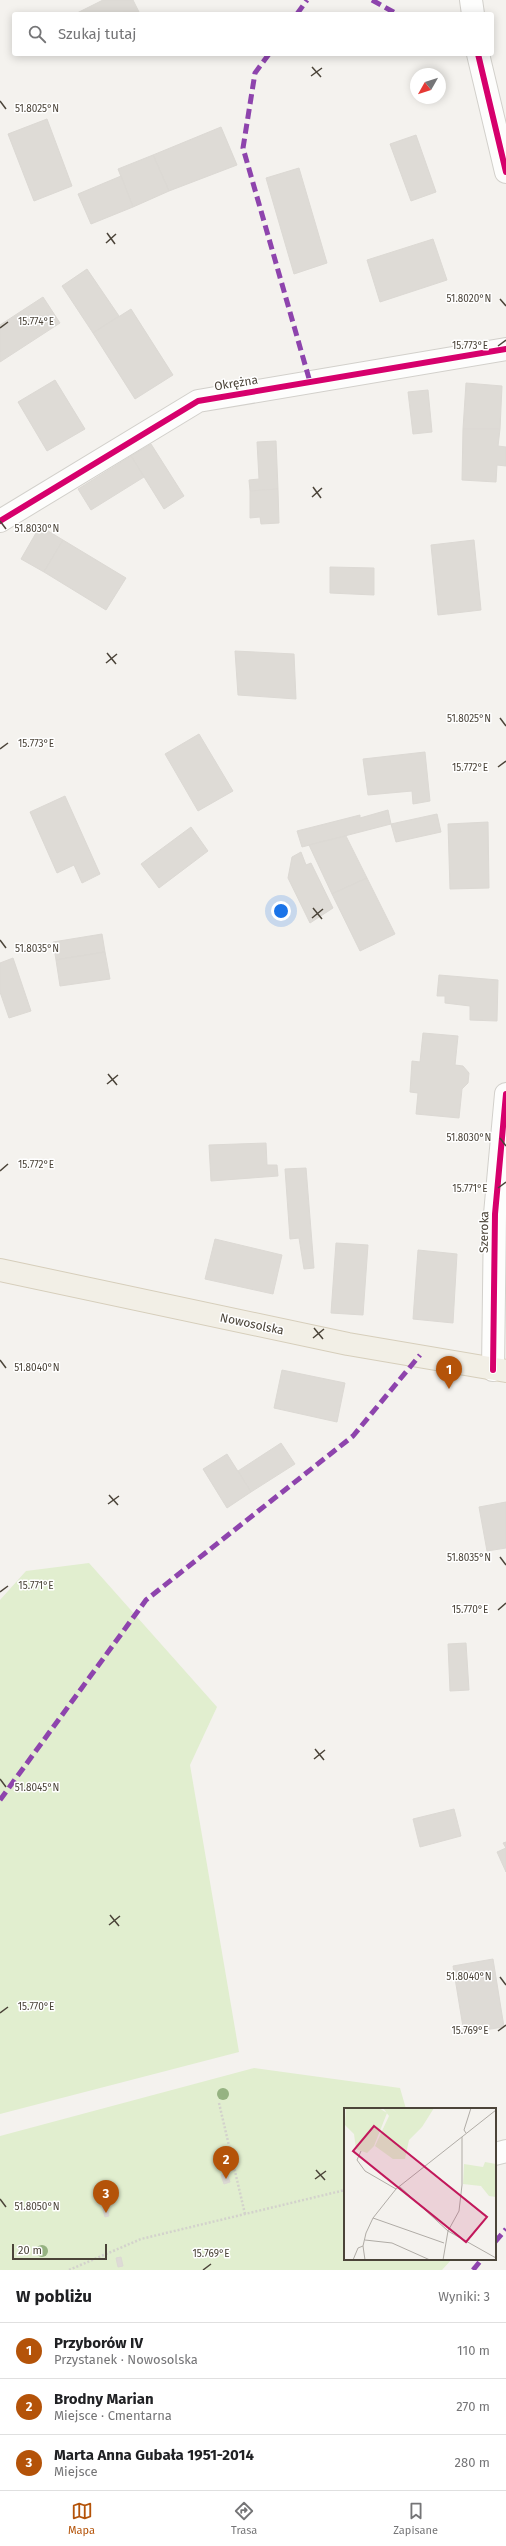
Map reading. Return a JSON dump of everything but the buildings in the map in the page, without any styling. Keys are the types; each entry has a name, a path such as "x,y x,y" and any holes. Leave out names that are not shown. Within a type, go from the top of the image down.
{"main road":[{"name":"Nowosolska","path":"0,1270 348,1344 420,1355 499,1370"}],"street":[{"path":"471,0 473,12"},
{"path":"478,56 506,172"},
{"name":"Okrężna","path":"0,521 198,401 506,349"},
{"name":"Szeroka","path":"499,1370 495,1214 506,1094"},
{"path":"496,2154 506,2151"}],"path":[{"path":"219,2103 245,2214"},
{"path":"69,2270 141,2239 344,2190"}],"green space":[{"path":"89,1563 217,1707 190,1765 239,2052 0,2114 0,1600 26,1571"},
{"path":"254,2068 400,2088 406,2108 344,2108 344,2260 451,2260 442,2270 0,2270 0,2136"}],"marked path":[{"path":"298,12 307,0"},
{"path":"372,0 393,12"},
{"path":"268,56 255,73 243,148 310,382"},
{"path":"0,1800 146,1600 353,1436 420,1355"},
{"path":"496,2241 506,2229"},
{"path":"473,2270 481,2260"}],"cycle path":[{"path":"478,56 506,172"},
{"path":"0,521 198,401 506,349"},
{"path":"493,1370 495,1214 506,1094"}],"place":[{"name":"Przyborów IV","path":"449,1389"},
{"name":"Brodny Marian","path":"226,2179"},
{"name":"Marta Anna Gubała 1951-2014","path":"106,2213"}]}
